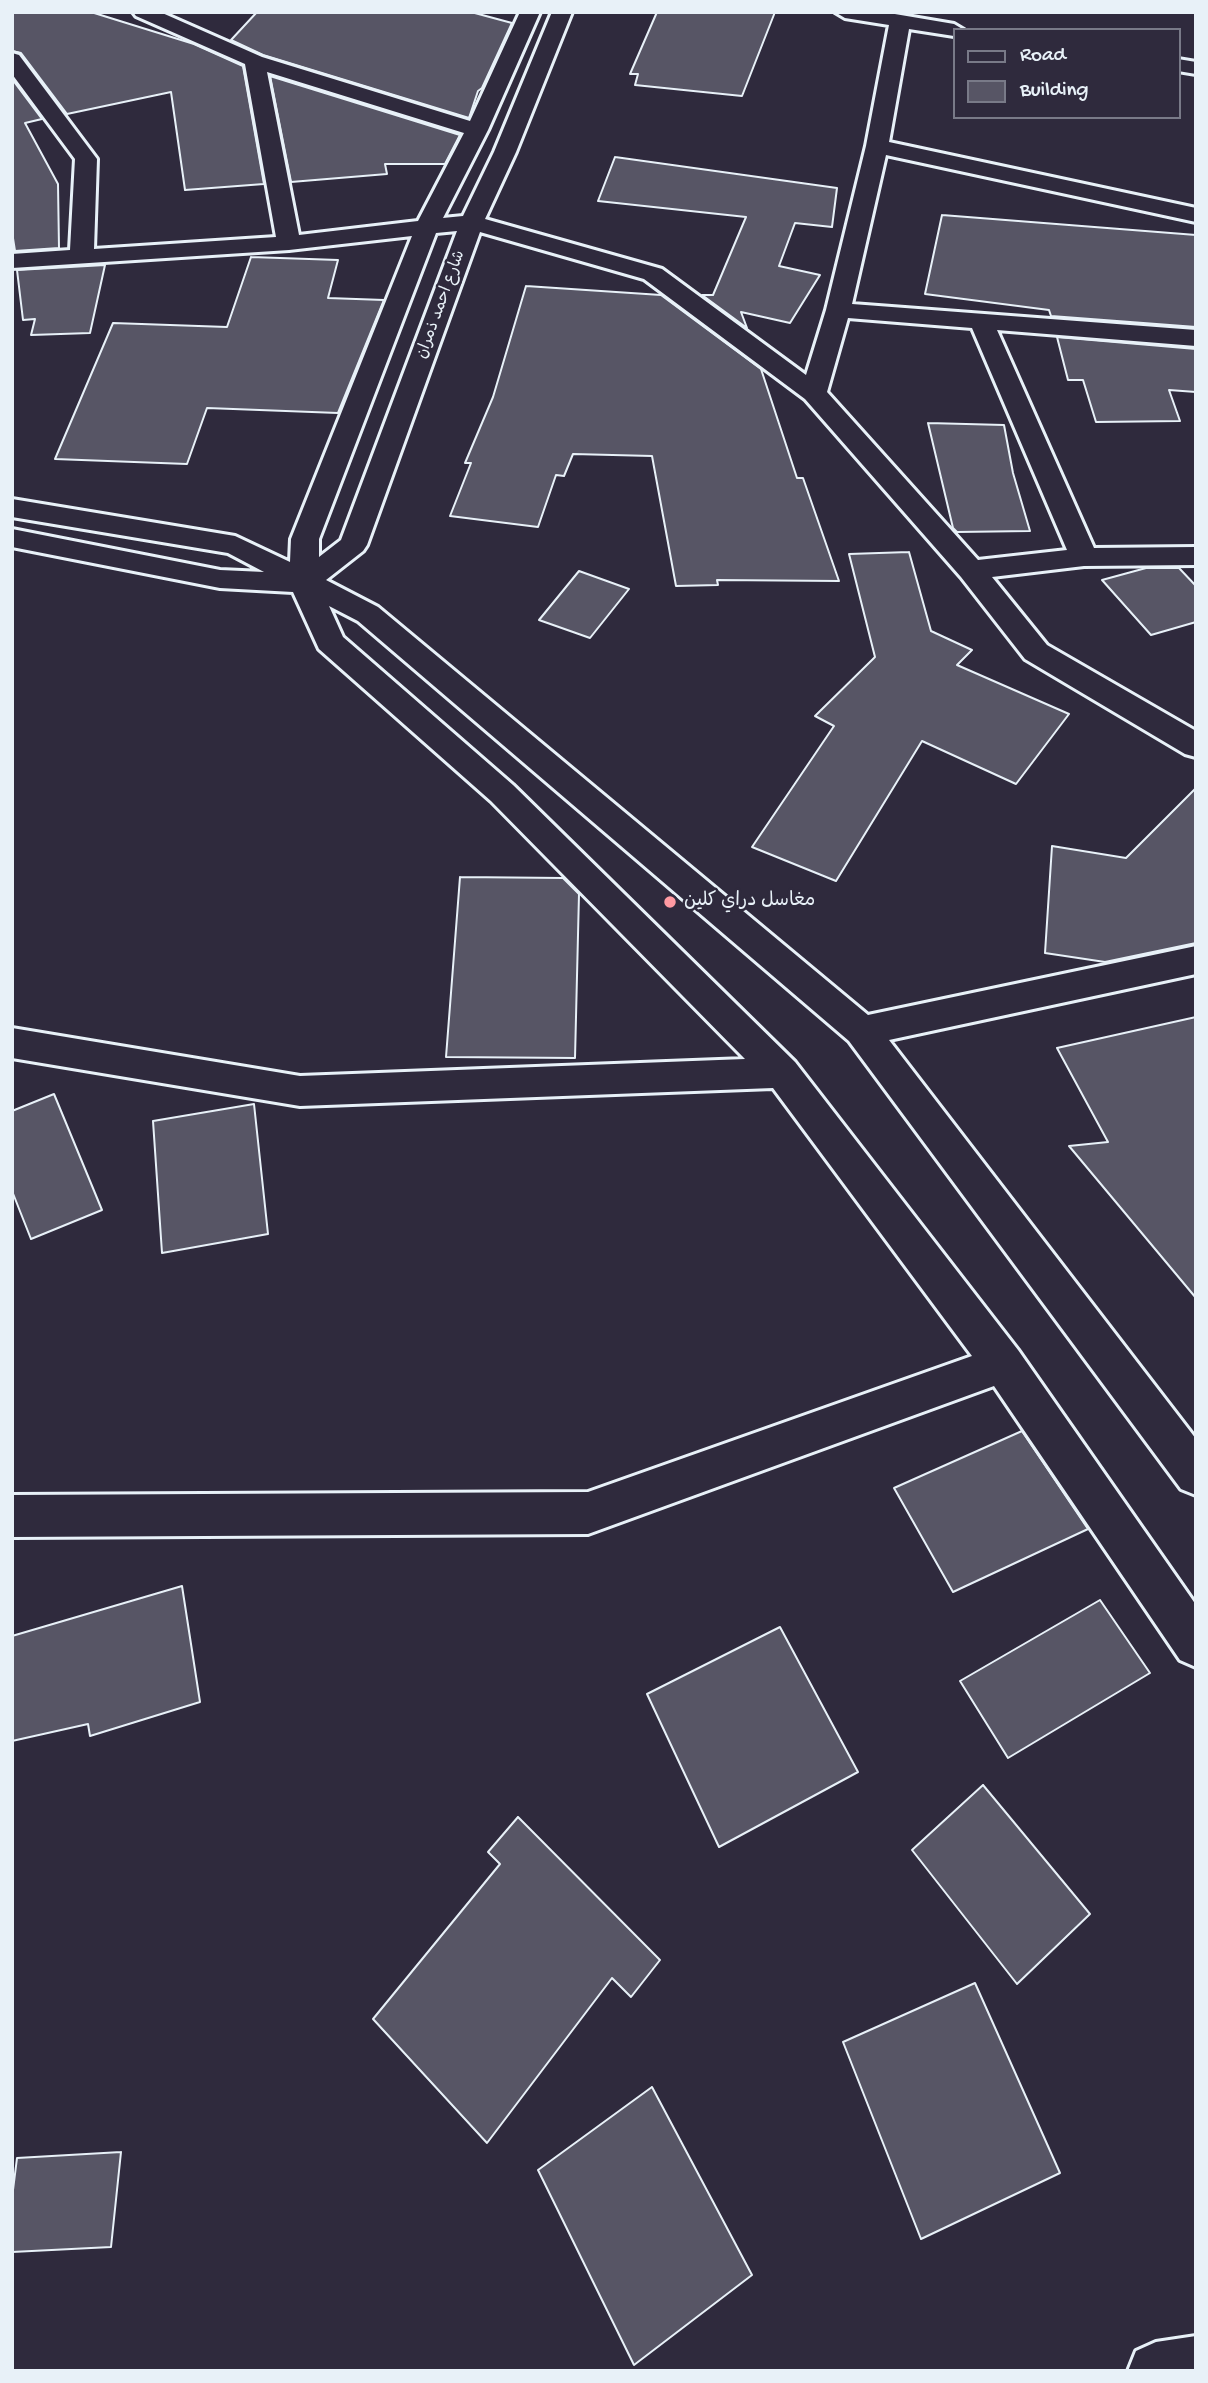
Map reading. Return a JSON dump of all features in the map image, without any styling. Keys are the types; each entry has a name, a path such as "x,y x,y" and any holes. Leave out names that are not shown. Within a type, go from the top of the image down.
{"street":[{"path":"143,12 255,61 477,130"},
{"path":"189,32 209,12"},
{"path":"530,12 477,130 426,229 305,539 304,583 330,642 502,793 782,1073 1003,1364 1196,1644"},
{"name":"شارع احمد ذمران","path":"304,583 353,545 472,222 505,152 562,12"},
{"path":"845,12 953,30"},
{"path":"814,393 838,310 877,146 900,22"},
{"path":"12,59 86,159 82,256"},
{"path":"255,61 289,243"},
{"path":"877,146 1196,215"},
{"path":"12,261 289,243 472,222 653,274 814,393 971,570 1036,653 1196,746"},
{"path":"838,310 1196,338"},
{"path":"981,321 1084,557"},
{"path":"12,508 235,545 368,614 862,1031 1196,1474"},
{"path":"12,538 220,579 304,583"},
{"path":"971,570 1084,557 1196,556"},
{"path":"862,1031 1196,960"},
{"path":"12,1044 300,1091 782,1073"},
{"path":"12,1516 588,1513 1003,1364"},
{"path":"1156,2371 1196,2364"}],"building":[{"path":"12,12 91,12 194,44 243,66 264,184 185,190 171,92 67,114 21,53 12,51"},
{"path":"257,12 471,12 512,23 482,88 478,91 469,118 263,55 231,40"},
{"path":"657,12 775,12 742,96 635,85 638,74 630,74"},
{"path":"270,76 460,135 445,164 385,164 387,174 291,182"},
{"path":"12,79 42,119 25,123 58,184 59,248 15,251 12,232"},
{"path":"615,157 837,188 832,227 795,223 779,266 820,275 790,323 741,312 747,328 702,295 713,295 746,217 598,201"},
{"path":"942,215 1196,235 1196,327 1051,316 1049,310 925,294"},
{"path":"251,257 338,260 328,298 384,300 338,413 207,408 187,464 55,459 113,323 227,327"},
{"path":"105,265 90,333 31,335 35,319 23,320 17,270"},
{"path":"526,286 661,295 761,369 797,478 803,478 839,581 717,580 718,585 676,586 652,456 573,454 564,476 556,475 538,527 450,516 471,463 465,463 493,397"},
{"path":"1057,337 1196,349 1196,392 1169,390 1180,421 1096,422 1083,380 1068,380"},
{"path":"928,423 1004,425 1013,473 1030,531 957,532 953,528"},
{"path":"909,552 931,631 972,650 957,665 1069,714 1016,784 922,741 836,881 752,847 834,726 815,716 875,657 849,554"},
{"path":"1146,568 1179,568 1196,586 1196,622 1151,635 1102,580"},
{"path":"579,571 629,589 590,638 539,620"},
{"path":"1196,788 1196,943 1105,962 1045,953 1052,846 1126,858"},
{"path":"460,877 563,878 579,894 575,1058 446,1057"},
{"path":"1196,1017 1196,1298 1069,1146 1108,1142 1057,1048"},
{"path":"54,1094 102,1210 31,1239 12,1191 12,1111"},
{"path":"254,1104 268,1234 162,1253 153,1121"},
{"path":"1022,1431 1088,1529 953,1592 894,1488"},
{"path":"182,1586 200,1702 90,1736 88,1724 12,1741 12,1636"},
{"path":"1100,1600 1150,1673 1008,1758 960,1681"},
{"path":"780,1627 858,1772 719,1847 647,1694"},
{"path":"983,1785 1090,1914 1017,1984 912,1850"},
{"path":"518,1817 660,1960 631,1997 612,1978 487,2143 373,2019 500,1864 488,1852"},
{"path":"975,1983 1060,2173 921,2239 843,2042"},
{"path":"652,2087 752,2275 634,2365 538,2170"},
{"path":"121,2152 111,2247 12,2252 12,2198 17,2158"}],"place":[{"name":"مغاسل دراي كلين","path":"670,902"}]}
